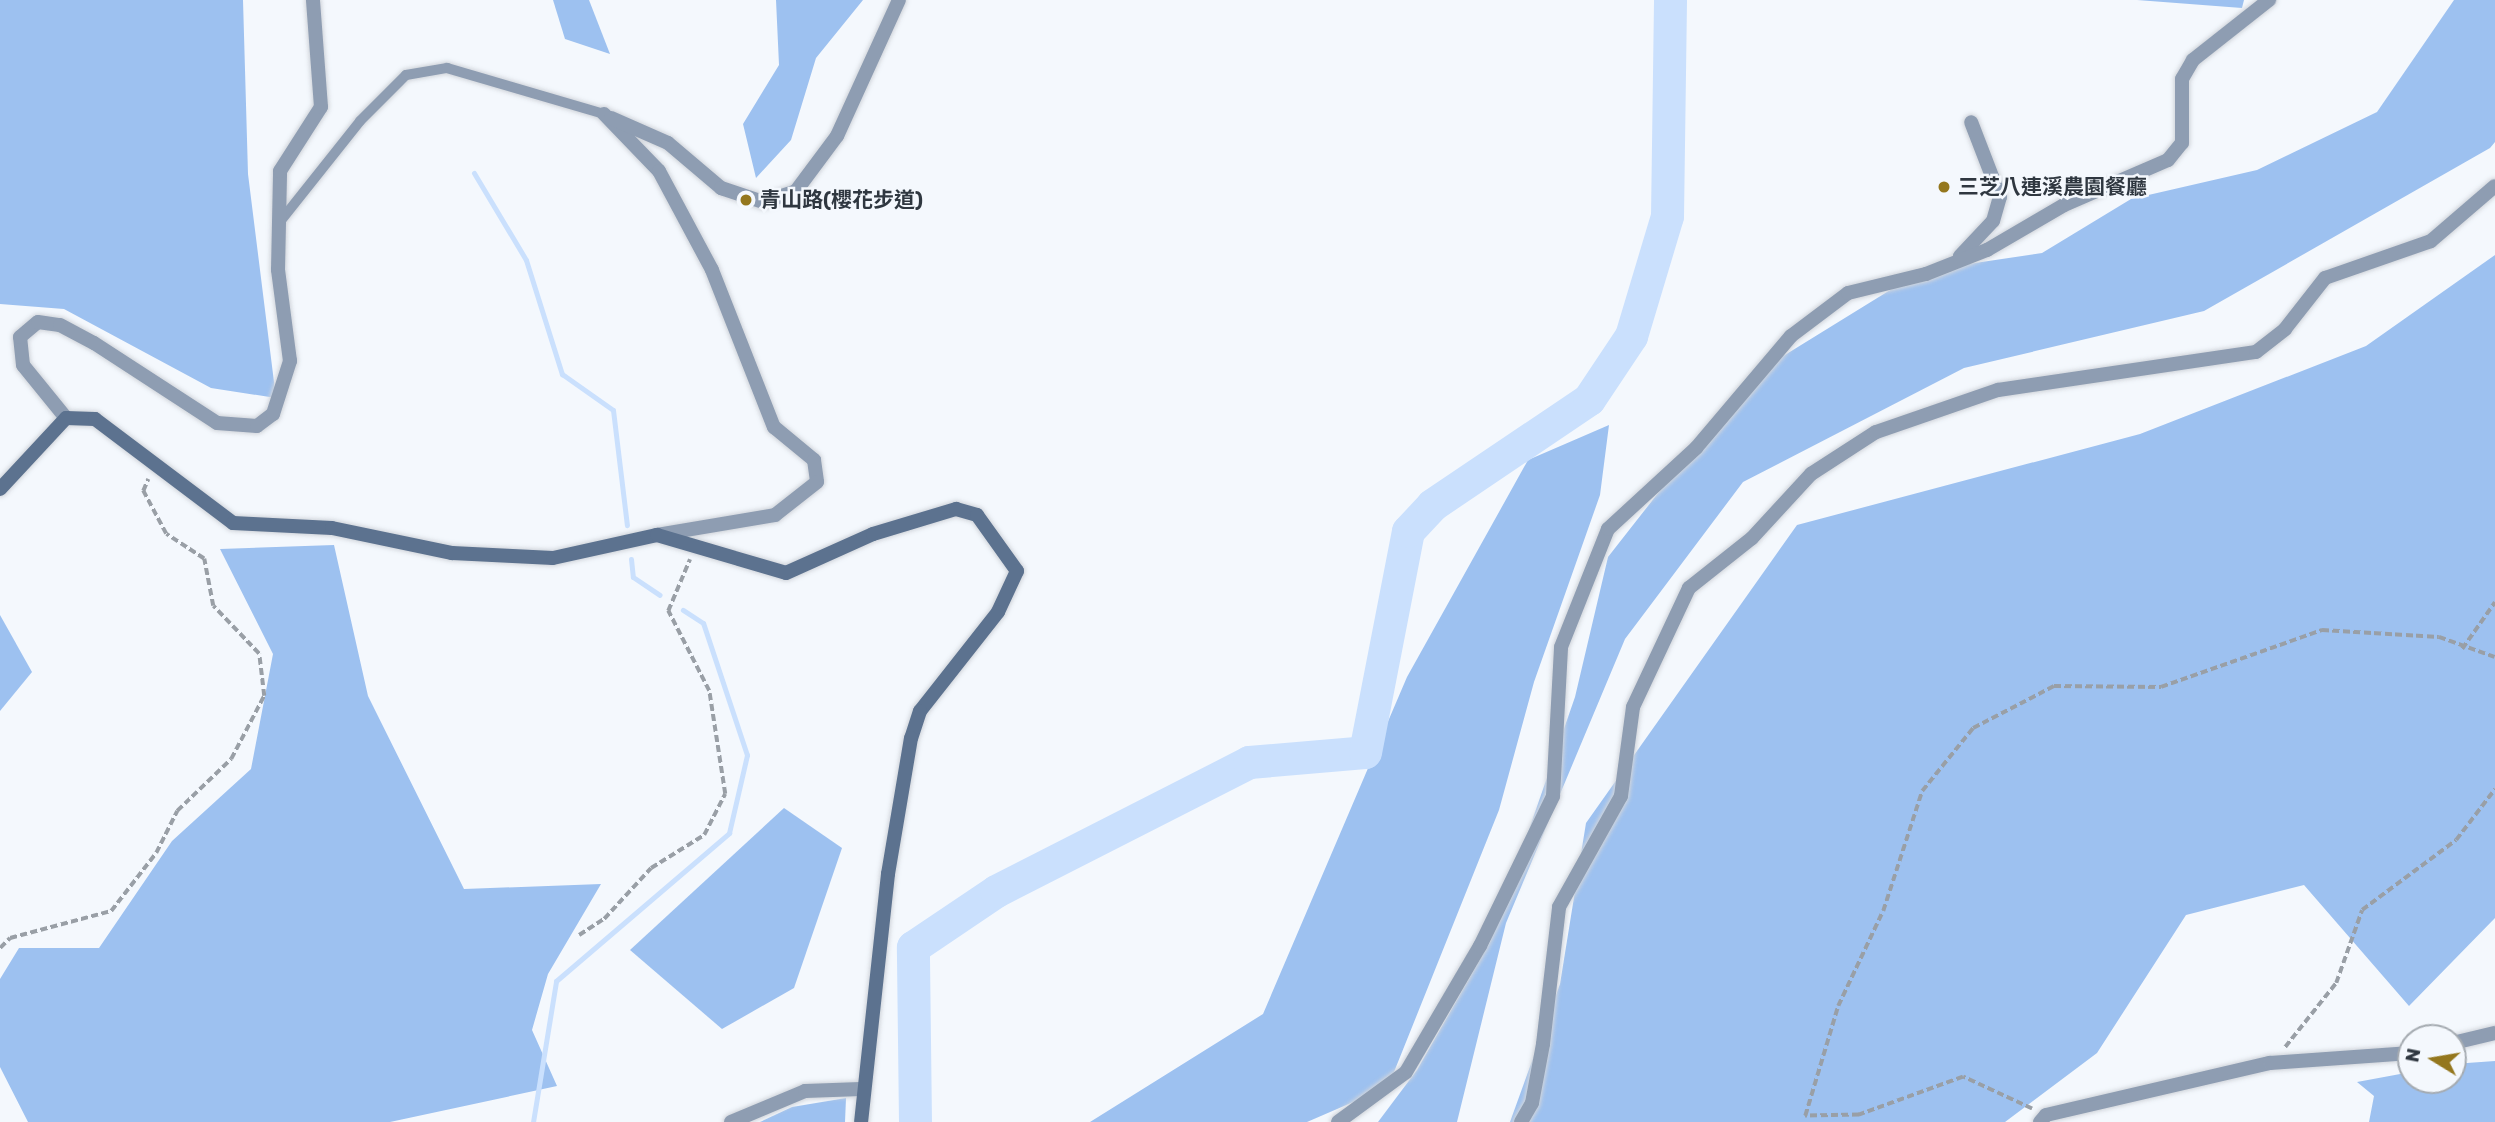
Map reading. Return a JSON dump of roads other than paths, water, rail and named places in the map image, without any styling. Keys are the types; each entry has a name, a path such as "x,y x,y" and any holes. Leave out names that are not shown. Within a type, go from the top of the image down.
{"street":[{"path":"313,0 321,107 280,171 276,226 290,361 272,414 257,426 217,424 94,343 60,325 38,322 20,337 23,365 66,418 95,419 217,513 256,526 332,528 505,559 553,558 657,535 775,515 817,482 814,460 774,427 712,270 659,171 604,114"},
{"path":"604,114 668,143 722,188 763,202 796,191 837,136 899,0"},
{"path":"1338,1122 1406,1072 1480,946 1553,796 1561,647 1608,529 1696,448 1791,336 1848,293 1926,274 1960,256 1987,250 2064,205 2168,160 2182,143 2182,79 2193,60 2269,0"},
{"path":"1960,256 1993,221 2000,197 1971,122"},
{"path":"1521,1122 1532,1103 1544,1044 1559,908 1621,796 1633,707 1689,588 1752,538 1811,474 1876,432 1998,390 2256,352 2285,329 2325,278 2431,241 2495,186"},
{"path":"0,489 66,418"},
{"path":"657,535 697,543 786,573 873,534 956,509 977,515 1017,572 998,612 920,711 911,738 862,1089 861,1122"},
{"path":"2467,1040 2495,1033"},
{"path":"2043,1119 2270,1063 2397,1054"},
{"path":"731,1122 805,1091 862,1089"}],"lane":[{"path":"276,226 360,121 406,75 447,68 604,114"}],"waterway":[{"path":"915,1122 913,947 996,891 1249,762 1365,752 1408,531 1432,505 1589,399 1631,336 1667,216 1670,0"},
{"path":"474,173 526,260 562,374 613,410 627,525"},
{"path":"631,559 633,577 660,595"},
{"path":"533,1122 556,981 729,833 747,755 703,623 683,610"}],"place":[{"name":"三芝八連溪農園餐廳","path":"1944,187"},
{"name":"青山路(櫻花步道)","path":"746,200"}]}
